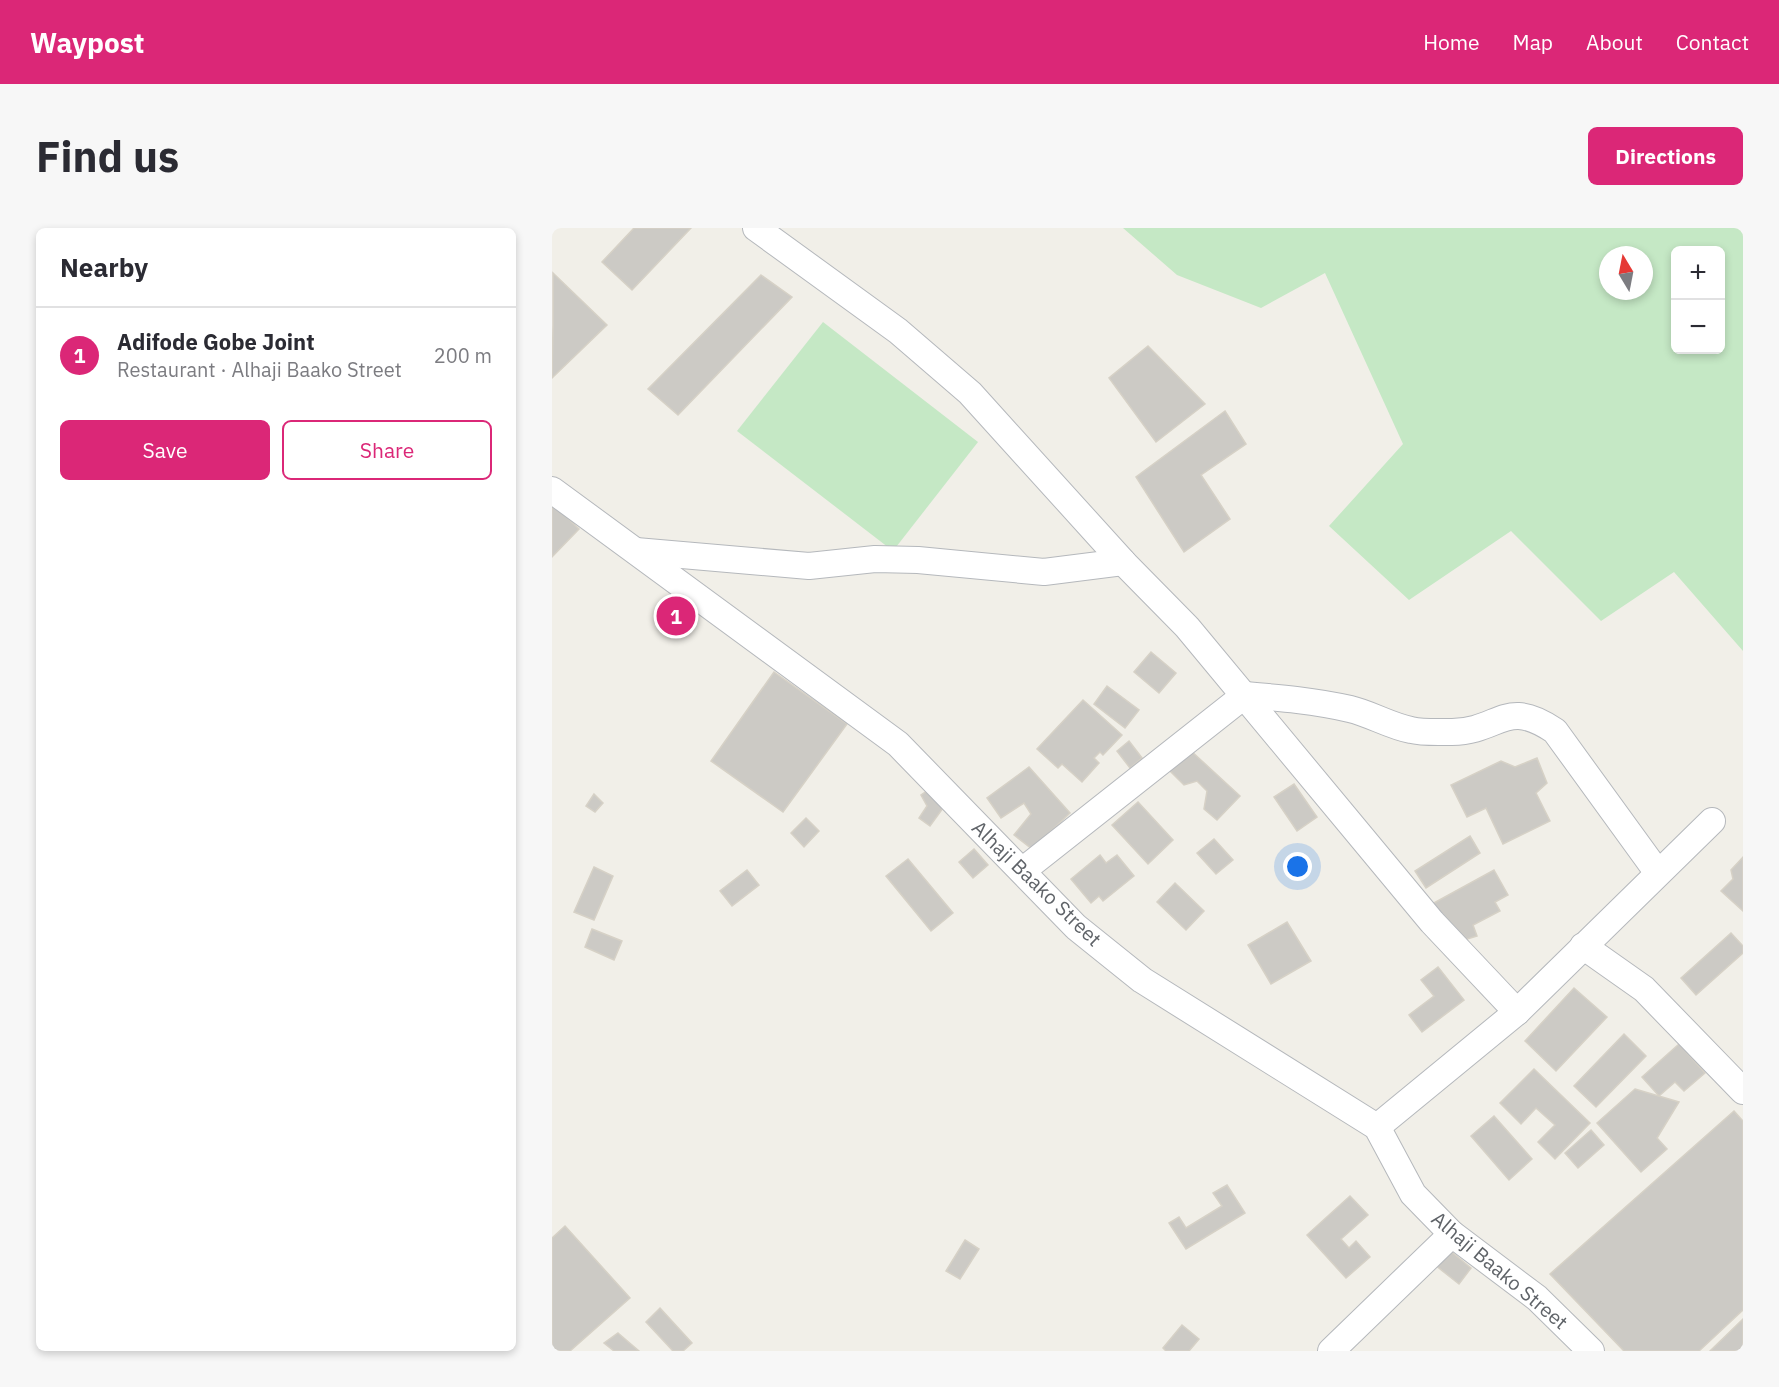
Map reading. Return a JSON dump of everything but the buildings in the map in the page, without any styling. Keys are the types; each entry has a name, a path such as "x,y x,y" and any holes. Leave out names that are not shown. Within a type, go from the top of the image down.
{"street":[{"path":"756,228 898,331 970,393 1123,562 1187,627 1432,922 1517,1012"},
{"name":"Alhaji Baako Street","path":"552,490 898,744 1076,927 1142,980 1377,1127 1413,1194 1452,1234 1537,1298 1591,1351"},
{"path":"635,551 810,566 875,559 918,560 1044,572 1123,562"},
{"path":"1022,872 1245,695 1305,701 1352,710 1411,730 1454,732 1480,728 1512,715 1534,717 1555,731 1658,873"},
{"path":"1377,1127 1517,1012 1712,821"},
{"path":"1583,945 1644,989 1743,1091"},
{"path":"1331,1351 1452,1234"}],"green space":[{"path":"1123,228 1743,228 1743,651 1674,572 1601,621 1511,531 1409,600 1329,526 1403,444 1325,273 1261,308 1177,275"},
{"path":"823,322 978,442 893,551 737,431"}],"place":[{"name":"Adifode Gobe Joint","path":"676,616"}]}
